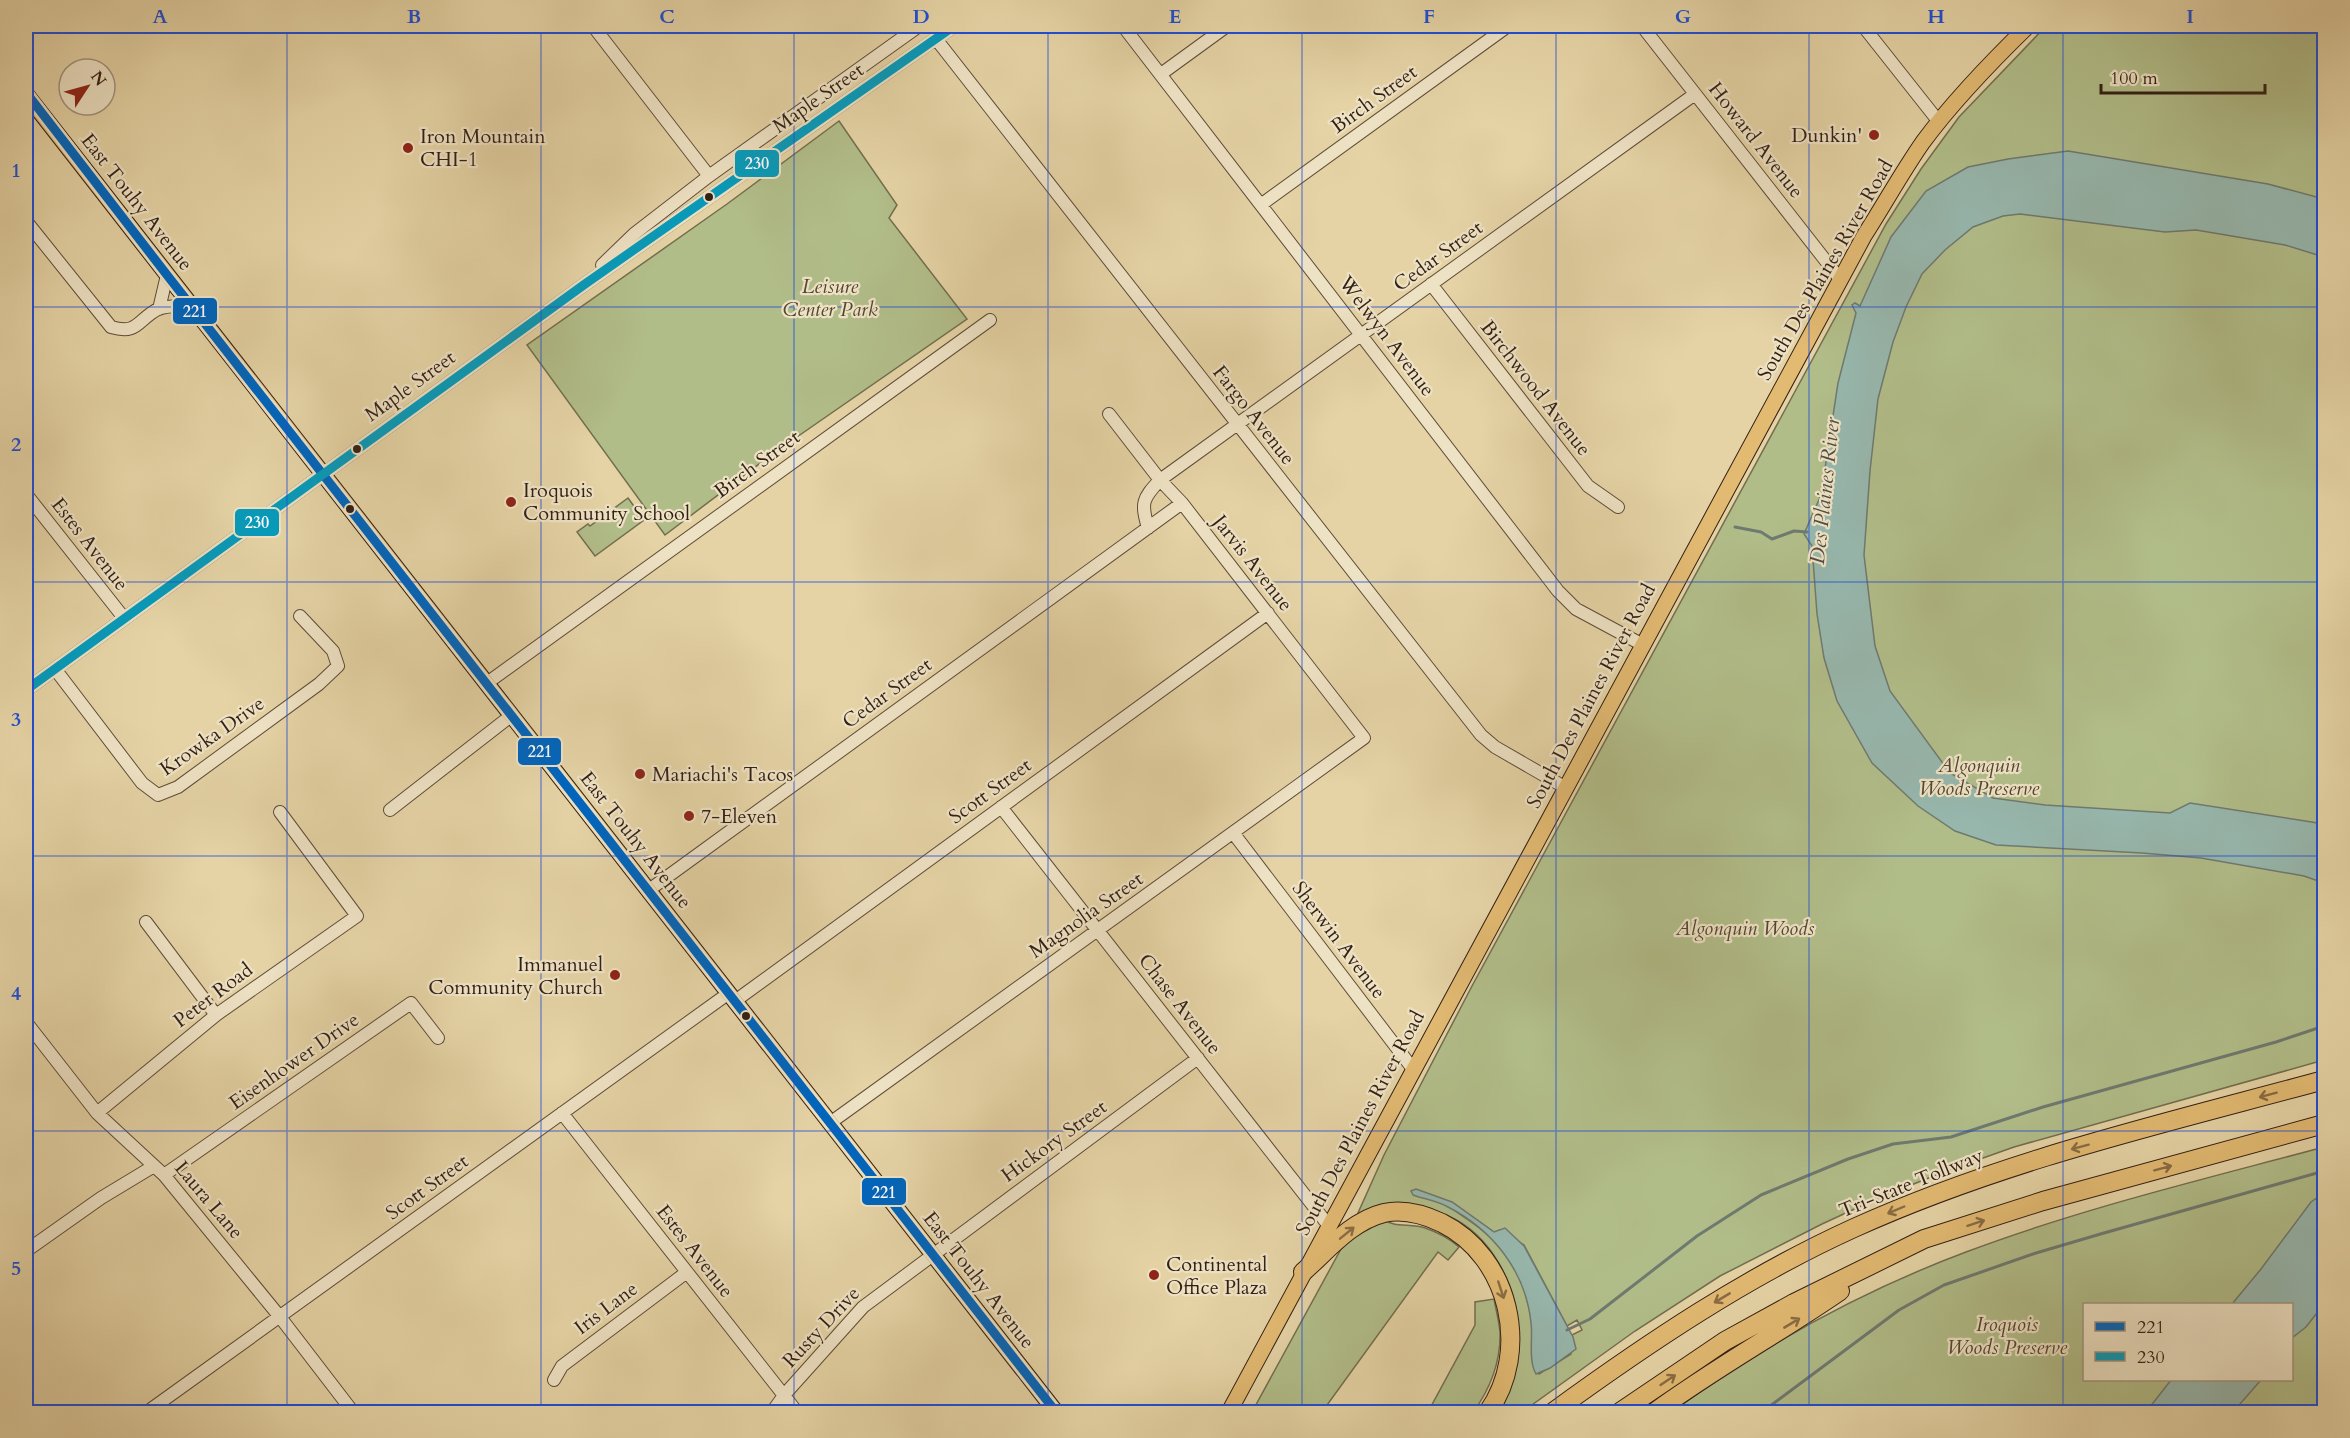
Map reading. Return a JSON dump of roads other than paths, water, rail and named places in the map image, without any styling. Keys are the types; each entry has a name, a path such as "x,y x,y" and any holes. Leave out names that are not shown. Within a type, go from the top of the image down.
{"highway":[{"name":"Tri-State Tollway","path":"1553,1413 1670,1330 1723,1296 1853,1228 2000,1172 2325,1080"},
{"path":"1620,1413 1725,1341 1794,1303 1924,1239 2043,1201 2325,1124"},
{"path":"1303,1272 1349,1230 1384,1213 1398,1212 1431,1218 1450,1227 1468,1240 1485,1258 1498,1279 1509,1318 1511,1343 1505,1380 1500,1395 1488,1413"},
{"path":"1655,1413 1727,1362 1810,1312 1883,1261"}],"main road":[{"name":"South Des Plaines River Road","path":"1229,1413 1840,279 1916,154 1939,122 1990,62 2028,26"},
{"name":"East Touhy Avenue","path":"26,94 1056,1413"}],"street":[{"path":"593,26 709,176"},
{"name":"Maple Street","path":"585,284 634,234 709,176 919,26"},
{"name":"Maple Street","path":"26,690 585,284 954,26"},
{"name":"Welwyn Avenue","path":"1123,26 1558,591 1576,609 1642,645"},
{"path":"1161,74 1227,26"},
{"name":"Birch Street","path":"1262,204 1508,26"},
{"name":"Howard Avenue","path":"1642,26 1840,279"},
{"path":"1863,26 1939,122"},
{"name":"Fargo Avenue","path":"936,39 1481,735 1495,747 1566,788"},
{"name":"Cedar Street","path":"1148,528 1143,509 1145,495 1160,480 1695,94"},
{"path":"26,221 111,327 124,330 136,326 159,309 192,306"},
{"path":"159,309 167,275"},
{"name":"Birchwood Avenue","path":"1431,284 1588,486 1618,507"},
{"name":"Birch Street","path":"487,683 990,320"},
{"name":"Jarvis Avenue","path":"1109,414 1160,480 1182,503 1364,738"},
{"name":"Estes Avenue","path":"26,494 124,618"},
{"name":"Cedar Street","path":"649,890 1182,503"},
{"name":"Scott Street","path":"147,1413 562,1113 732,997 1001,807 1268,613"},
{"name":"Krowka Drive","path":"55,669 141,783 158,795 178,787 319,684 338,666 333,651 300,616"},
{"path":"390,810 512,715"},
{"name":"Magnolia Street","path":"830,1123 1234,834 1364,738"},
{"name":"Chase Avenue","path":"1001,807 1329,1226"},
{"name":"Peter Road","path":"97,1113 216,1015 357,916 280,812"},
{"name":"Sherwin Avenue","path":"1234,834 1413,1069"},
{"path":"146,922 216,1015"},
{"name":"Eisenhower Drive","path":"164,1175 411,1003 438,1038"},
{"name":"Laura Lane","path":"26,1022 39,1042 97,1113 164,1175 280,1317 353,1413"},
{"name":"Hickory Street","path":"933,1254 1198,1058"},
{"name":"Estes Avenue","path":"562,1113 785,1394 797,1413"},
{"path":"26,1251 101,1198 154,1166"},
{"name":"Rusty Drive","path":"772,1413 785,1394 863,1307 933,1254"},
{"name":"Iris Lane","path":"554,1380 562,1366 687,1272"}],"water":[{"name":"Des Plaines River","path":"2068,151 2268,184 2324,199 2324,257 2285,245 2196,230 2165,232 2020,214 2003,216 1973,227 1945,250 1922,274 1906,307 1893,342 1878,399 1864,555 1875,646 1890,691 1950,773 1993,798 2045,805 2170,813 2190,803 2324,824 2324,883 2304,876 2201,858 1996,845 1955,831 1918,806 1872,763 1837,701 1824,658 1817,614 1812,546 1804,534 1821,495 1838,383 1856,313 1852,305 1855,303 1860,306 1891,237 1926,191 1968,167"},
{"path":"1416,1189 1452,1202 1494,1232 1505,1228 1524,1246 1573,1337 1576,1349 1550,1368 1536,1374 1532,1362 1528,1304 1514,1270 1504,1254 1493,1240 1464,1216 1440,1203 1413,1195 1411,1191"},
{"path":"2324,1193 2324,1304 2306,1327 2293,1337 2293,1303 2233,1303 2311,1202"},
{"path":"2170,1381 2260,1381 2233,1412 2146,1412"}],"waterway":[{"name":"Des Plaines River","path":"1735,527 1761,532 1772,539 1794,531 1807,532"},
{"path":"1567,1330 1590,1319 1697,1236 1761,1195 1848,1159 1893,1144 1951,1137 2043,1107 2276,1042 2324,1026"},
{"path":"1762,1412 1899,1310 1944,1285 2036,1253 2324,1171"}],"place":[{"name":"Dunkin'","path":"1874,135"},
{"name":"Iron Mountain CHI-1","path":"408,148"},
{"name":"Iroquois Community School","path":"511,502"},
{"name":"Mariachi's Tacos","path":"640,774"},
{"name":"7-Eleven","path":"689,816"},
{"name":"Immanuel Community Church","path":"615,975"},
{"name":"Continental Office Plaza","path":"1154,1275"}],"park label":[{"name":"Leisure Center Park","path":"830,298"},
{"name":"Algonquin Woods Preserve","path":"1979,776"},
{"name":"Algonquin Woods","path":"1745,928"},
{"name":"Iroquois Woods Preserve","path":"2007,1336"}]}
